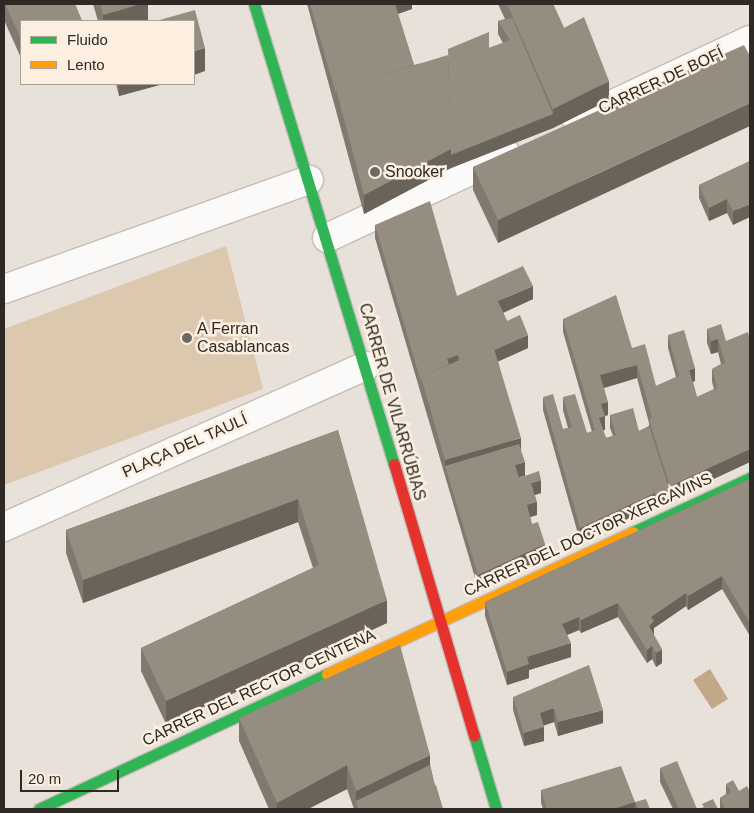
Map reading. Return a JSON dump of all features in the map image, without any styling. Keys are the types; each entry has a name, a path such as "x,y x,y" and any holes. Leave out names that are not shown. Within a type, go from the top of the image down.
{"main road":[{"name":"CARRER DE VILARRÚBIAS","path":"254,4 366,366 439,621 496,809"},
{"name":"CARRER DEL DOCTOR XERCAVINS","path":"439,621 750,478"},
{"name":"CARRER DEL RECTOR CENTENA","path":"39,809 439,621"}],"street":[{"name":"CARRER DE BOFÍ","path":"558,130 749,42"},
{"path":"327,238 530,142"},
{"path":"4,289 309,180"},
{"name":"PLAÇA DEL TAULÍ","path":"4,527 366,366"}],"shaded area":[{"path":"226,246 263,389 4,485 4,329"},
{"path":"710,669 728,699 712,709 693,680"}],"building":[{"path":"5,4 75,4 82,20 20,20 20,37"},
{"path":"100,4 141,4 103,15"},
{"path":"310,4 395,4 414,65 336,89 336,94"},
{"path":"507,4 553,4 564,28 584,17 609,81 553,109"},
{"path":"195,10 205,48 195,51 195,20 160,20"},
{"path":"512,18 553,114 451,155 448,49 489,32 489,48 510,40 498,21"},
{"path":"744,45 750,56 750,103 498,220 473,167"},
{"path":"448,55 451,149 364,195 336,89"},
{"path":"750,161 750,204 733,211 727,199 709,208 699,185"},
{"path":"430,201 457,296 523,266 533,286 498,301 507,321 520,315 528,335 495,350 493,345 460,360 458,355 447,359 449,364 421,377 421,382 375,225"},
{"path":"616,295 632,348 645,344 656,386 679,376 668,335 684,330 695,368 689,370 697,397 717,388 712,369 725,363 718,339 711,341 707,329 721,324 726,341 748,332 750,339 750,449 670,486 649,420 652,418 637,365 600,375 608,402 601,404 605,416 599,418 606,438 616,435 610,415 633,408 655,493 580,528 543,397 553,394 563,429 572,427 563,397 575,394 587,433 595,430 563,319"},
{"path":"493,345 521,438 445,460 421,377"},
{"path":"649,426 670,492 655,500 655,493 639,431"},
{"path":"338,430 387,600 166,701 141,648 319,565 298,499 83,580 66,530"},
{"path":"519,444 525,462 515,465 519,478 539,471 541,480 531,483 537,502 527,505 532,524 538,522 545,544 478,575 445,466"},
{"path":"750,479 750,623 722,576 688,596 686,593 651,617 654,621 649,626 662,649 656,653 652,646 647,650 618,603 581,620 579,617 562,624 571,643 527,657 529,664 507,672 485,602"},
{"path":"400,645 430,755 356,791 347,765 277,803 239,718"},
{"path":"589,665 603,710 558,722 554,708 540,713 544,727 524,733 513,697"},
{"path":"677,761 697,809 679,809 660,768"},
{"path":"430,765 435,786 376,809 358,809 356,801"},
{"path":"621,766 635,802 613,809 547,809 541,790"},
{"path":"733,780 739,791 747,786 750,792 750,809 725,809 720,798 731,792 726,784"},
{"path":"436,785 443,809 376,809"},
{"path":"646,799 650,809 638,809 635,802"},
{"path":"713,799 718,809 701,808 704,807 702,804"}],"traffic: fast":[{"path":"254,4 394,464"},
{"path":"633,532 750,478"},
{"path":"39,809 327,674"},
{"path":"474,735 496,809"}],"traffic: slow":[{"path":"327,674 633,532"}],"traffic: jam":[{"path":"394,464 474,735"}],"place":[{"name":"Snooker","path":"375,172"},
{"name":"A Ferran Casablancas","path":"187,338"}]}
